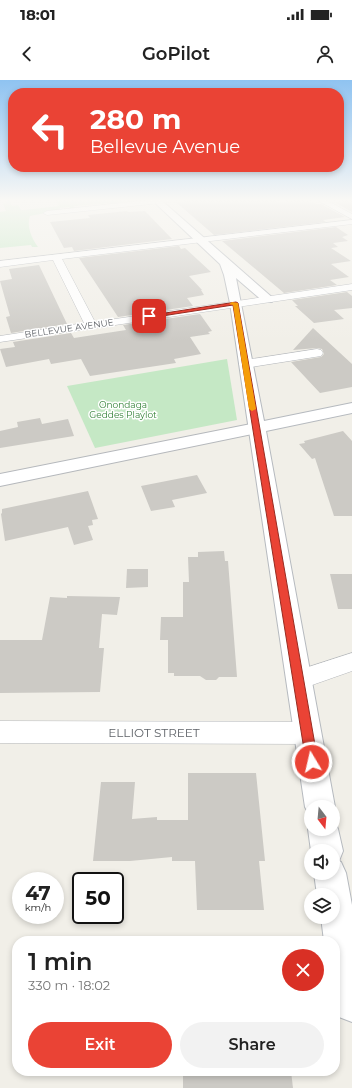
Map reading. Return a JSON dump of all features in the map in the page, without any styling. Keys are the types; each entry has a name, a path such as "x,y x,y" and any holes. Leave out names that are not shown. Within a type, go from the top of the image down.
{"main road":[{"path":"208,247 268,299"},
{"path":"225,263 230,275 236,303 319,800"},
{"path":"0,480 352,408"},
{"path":"331,880 352,1004"}],"street":[{"path":"0,264 140,247"},
{"path":"56,257 91,325"},
{"name":"BELLEVUE AVENUE","path":"0,339 352,287"},
{"path":"246,364 317,353"},
{"path":"298,680 352,662"},
{"name":"ELLIOT STREET","path":"0,732 307,733"}],"green space":[{"name":"Onondaga Geddes Playlot","path":"227,359 237,420 95,448 67,386"}],"building":[{"path":"72,247 106,247 74,251"},
{"path":"180,247 181,249 185,248 211,272 189,276 202,290 204,295 187,298 193,306 118,317 79,258"},
{"path":"229,247 338,247 331,248 351,261 331,264 349,277 330,280 337,285 284,293"},
{"path":"39,265 67,324 11,333 6,317 10,316 0,281 12,279 9,269"},
{"path":"347,292 352,296 352,308 334,310 344,319 314,323 295,306 298,306 292,300"},
{"path":"200,314 212,331 208,332 210,334 190,337 201,354 174,359 176,363 90,376 81,359 51,364 49,359 6,367 0,349 15,347 13,342 71,333 74,338 126,330 123,325"},
{"path":"313,328 352,364 352,387 320,393 291,362 321,357 324,354 322,349 317,348 293,350"},
{"path":"40,418 42,424 68,419 74,436 0,448 0,431 18,427 17,422"},
{"path":"343,431 352,441 352,516 334,516 315,458 312,459 299,444 305,443 304,441"},
{"path":"197,475 207,493 172,500 175,507 151,511 141,486"},
{"path":"88,491 98,519 92,520 93,525 88,526 93,540 74,545 68,527 5,541 1,514 2,509"},
{"path":"224,551 225,561 228,561 237,677 219,677 216,680 206,680 200,676 174,676 174,673 168,673 168,640 160,640 161,617 183,617 183,582 189,582 188,557 198,557 198,552"},
{"path":"127,569 148,569 148,587 126,588"},
{"path":"330,574 352,574 352,609 338,609"},
{"path":"67,596 120,597 117,615 102,614 99,648 104,648 100,692 0,693 0,640 42,640 50,597 67,598"},
{"path":"188,773 256,773 265,861 259,861 264,910 197,910 195,861 172,861 172,857 130,861 93,861 101,782 135,782 132,819 157,817 157,820 188,820"},
{"path":"183,1076 292,1076 293,1088 183,1088"}],"slow traffic":[{"path":"232,304 236,303 252,409"}],"route":[{"path":"149,316 236,303 312,762"}]}
